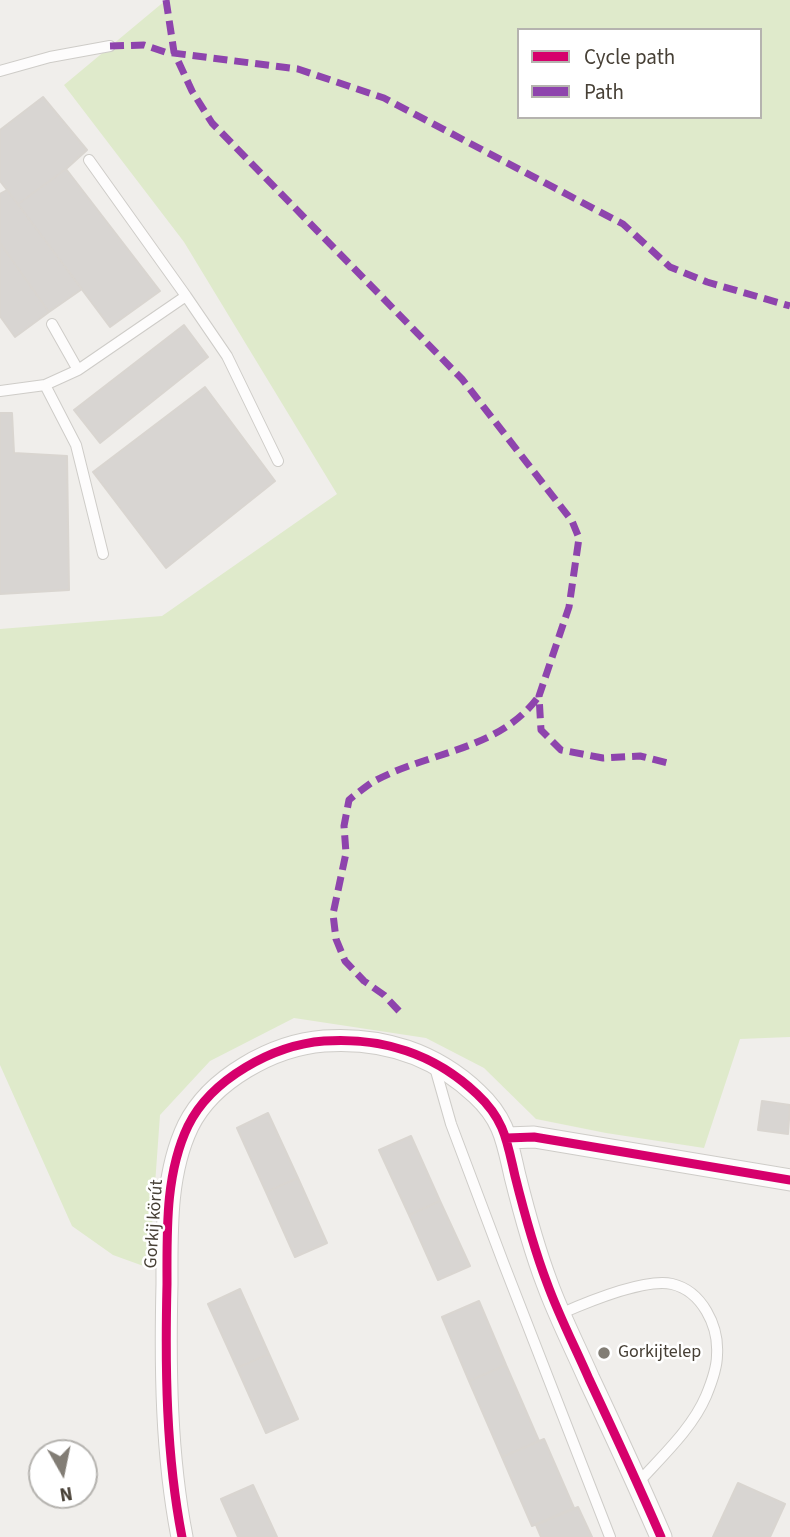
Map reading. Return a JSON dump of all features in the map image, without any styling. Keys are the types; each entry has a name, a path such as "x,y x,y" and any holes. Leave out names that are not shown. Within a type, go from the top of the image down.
{"street":[{"name":"Gorkij körút","path":"182,1537 173,1477 168,1393 167,1236 174,1167 179,1146 189,1123 207,1097 254,1062 292,1047 337,1040 377,1044 407,1050 433,1061 477,1095 508,1138"},
{"path":"661,1537 545,1280 515,1176 508,1138 534,1137 790,1180"}],"lane":[{"path":"0,71 50,57 110,46"},
{"path":"89,160 228,356 278,461"},
{"path":"0,391 44,385 78,370 186,296"},
{"path":"52,324 78,370"},
{"path":"44,385 76,445 103,554"},
{"path":"433,1061 451,1124 610,1537"},
{"path":"560,1314 602,1297 643,1286 671,1284 693,1294 709,1312 718,1355 705,1397 672,1445 637,1484"}],"green space":[{"path":"166,0 790,0 790,1037 740,1039 704,1148 536,1119 484,1068 426,1038 294,1018 210,1061 160,1115 149,1268 113,1255 72,1226 0,1065 0,629 162,616 337,494 184,242 64,85"}],"building":[{"path":"43,97 87,150 18,204 0,181 0,130"},
{"path":"66,169 160,291 110,327 18,204"},
{"path":"7,190 82,289 49,312 0,243 0,194"},
{"path":"0,243 49,312 15,337 0,316"},
{"path":"184,325 208,357 100,443 74,410"},
{"path":"205,387 275,481 166,568 93,472"},
{"path":"0,413 12,413 14,453 67,456 69,590 0,594"},
{"path":"762,1101 790,1105 788,1134 758,1130"},
{"path":"268,1113 298,1178 266,1192 237,1128"},
{"path":"411,1136 440,1201 409,1215 379,1150"},
{"path":"298,1178 327,1243 295,1257 266,1192"},
{"path":"440,1201 470,1266 438,1280 409,1215"},
{"path":"240,1289 269,1354 237,1368 208,1304"},
{"path":"479,1301 506,1365 469,1381 442,1317"},
{"path":"269,1354 298,1419 266,1433 237,1368"},
{"path":"506,1365 539,1441 502,1457 469,1381"},
{"path":"544,1439 574,1508 532,1526 502,1457"},
{"path":"738,1483 785,1504 770,1537 713,1537"},
{"path":"253,1485 277,1537 238,1537 221,1499"},
{"path":"578,1507 592,1537 541,1537 536,1525"}],"marked path":[{"path":"166,0 174,52 192,91 212,123 462,379 572,521 579,538 569,607 539,696 541,730 561,750 603,758 640,756 668,763"},
{"path":"110,46 144,45 165,52 298,69 384,98 623,224 670,267 707,282 790,306"},
{"path":"399,1011 345,961 336,939 333,914 346,853 344,826 349,800 371,783 393,772 483,740 522,715 539,696"}],"cycle path":[{"path":"182,1537 170,1443 166,1347 169,1204 180,1144 198,1109 212,1093 246,1067 284,1049 324,1041 346,1040 387,1045 444,1068 477,1094 494,1113 507,1142 518,1190 552,1295 661,1537"},
{"path":"507,1138 534,1137 790,1180"}],"place":[{"name":"Gorkijtelep","path":"604,1353"}]}
